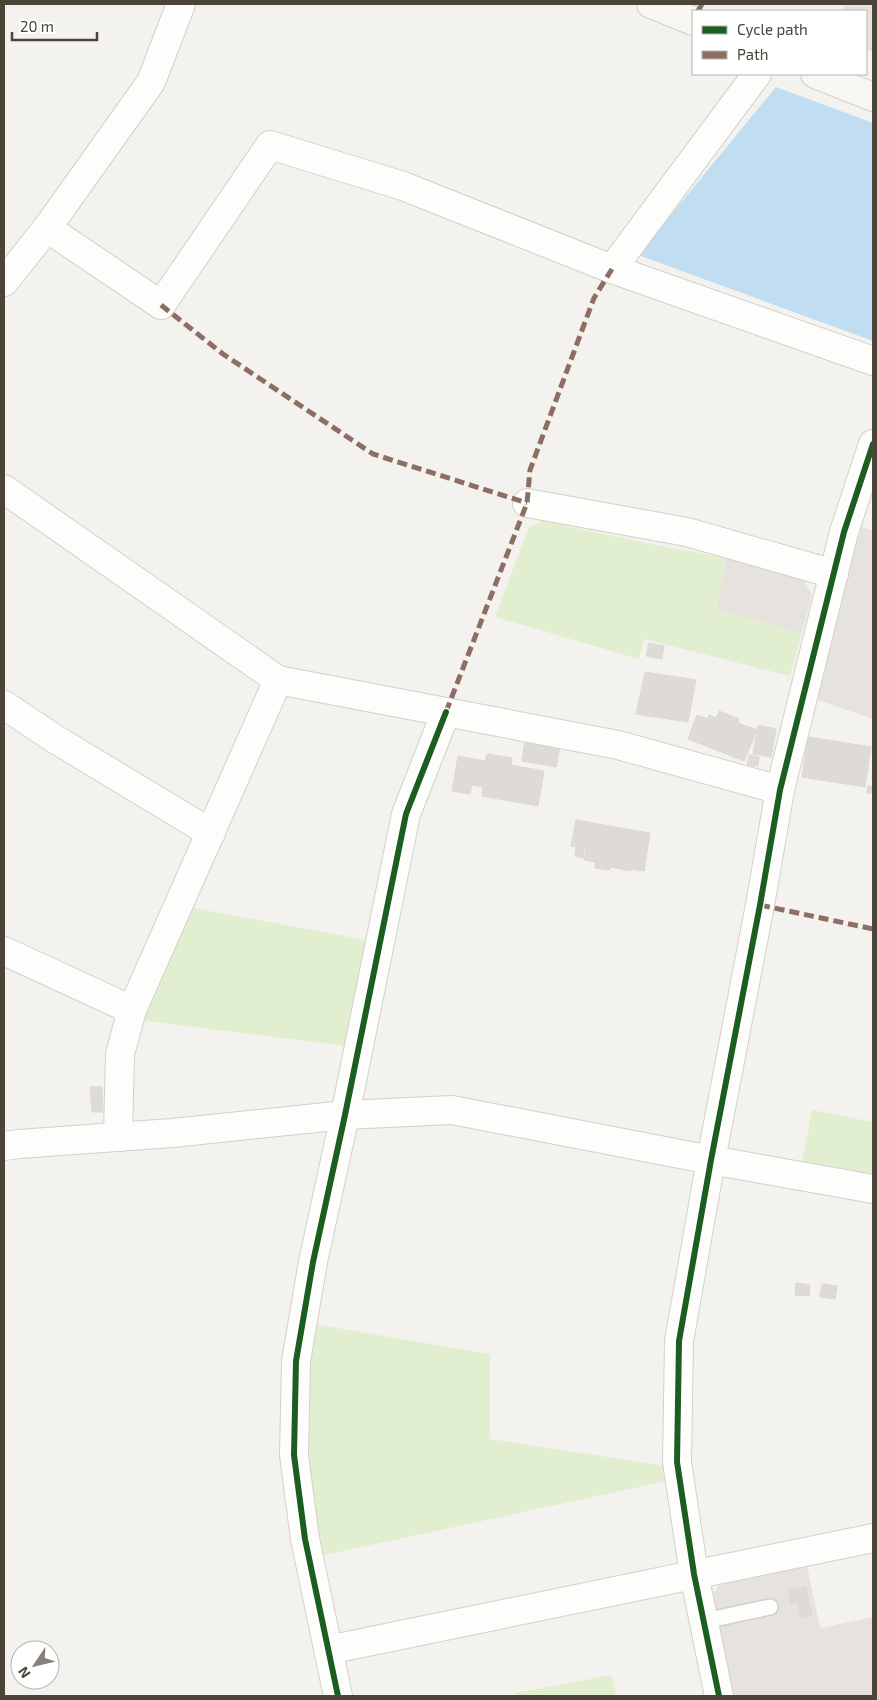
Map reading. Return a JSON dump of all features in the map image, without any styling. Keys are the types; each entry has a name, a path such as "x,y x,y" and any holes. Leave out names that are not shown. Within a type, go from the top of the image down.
{"street":[{"path":"4,282 47,228 151,82 181,4"},
{"path":"651,4 692,21"},
{"path":"612,269 757,75"},
{"path":"818,75 873,97"},
{"path":"47,228 162,305 270,145 403,186 612,269 873,361"},
{"path":"719,1696 694,1574 677,1462 679,1341 780,790 844,532 873,444"},
{"path":"4,489 278,680 618,745 780,790"},
{"path":"527,503 687,532 834,574"},
{"path":"118,1137 120,1054 132,1010 278,680"},
{"path":"4,705 55,739 211,832"},
{"path":"338,1696 305,1539 294,1455 296,1361 312,1262 345,1115 406,814 446,712"},
{"path":"4,951 132,1010"},
{"path":"4,1146 345,1115 452,1110 873,1189"},
{"path":"328,1650 873,1538"}],"lane":[{"path":"704,1621 770,1607"}],"shaded area":[{"path":"845,4 873,4 873,52 867,49 867,10 842,10"},
{"path":"861,526 873,531 873,719 813,698 839,597"},
{"path":"727,558 803,578 812,595 802,633 716,610"},
{"path":"807,1566 820,1628 873,1617 873,1696 732,1696 712,1596 721,1583"}],"green space":[{"path":"542,521 727,558 716,610 802,633 790,676 644,639 639,659 495,617 529,527"},
{"path":"188,907 366,940 346,1046 139,1020"},
{"path":"812,1110 873,1122 873,1175 802,1162"},
{"path":"313,1324 490,1354 490,1439 666,1466 667,1481 320,1556 306,1470 303,1404"},
{"path":"612,1675 616,1696 516,1696 515,1693"}],"water":[{"path":"776,87 873,123 873,341 638,255"}],"building":[{"path":"649,643 664,646 662,659 646,656"},
{"path":"645,672 696,680 688,722 636,714"},
{"path":"719,711 739,719 738,723 757,730 744,761 688,739 697,715 708,719 709,715 716,718"},
{"path":"758,725 776,729 771,757 753,754"},
{"path":"808,737 871,747 865,787 802,777"},
{"path":"525,741 560,747 556,767 522,761"},
{"path":"487,754 512,758 511,765 544,771 538,806 482,796 483,787 472,785 470,794 452,791 458,756 485,761"},
{"path":"749,755 759,757 758,766 747,765"},
{"path":"868,786 873,787 872,793 867,793"},
{"path":"576,820 650,833 644,871 631,869 631,871 610,867 610,870 595,868 596,862 584,860 586,849 571,846"},
{"path":"576,848 584,850 583,858 575,856"},
{"path":"90,1087 102,1087 103,1112 92,1112"},
{"path":"796,1283 810,1285 809,1296 795,1295"},
{"path":"822,1284 837,1286 835,1299 820,1297"},
{"path":"806,1587 809,1600 791,1603 789,1591"},
{"path":"809,1601 812,1615 801,1618 798,1603"}],"marked path":[{"path":"699,10 702,4"},
{"path":"446,712 527,503 530,470 594,298 612,269"},
{"path":"161,305 223,354 373,454 527,503"},
{"path":"760,905 873,929"}],"cycle path":[{"path":"719,1696 694,1574 677,1462 679,1341 780,790 844,532 873,444"},
{"path":"338,1696 305,1539 294,1455 296,1361 313,1262 406,814 446,712"}]}
